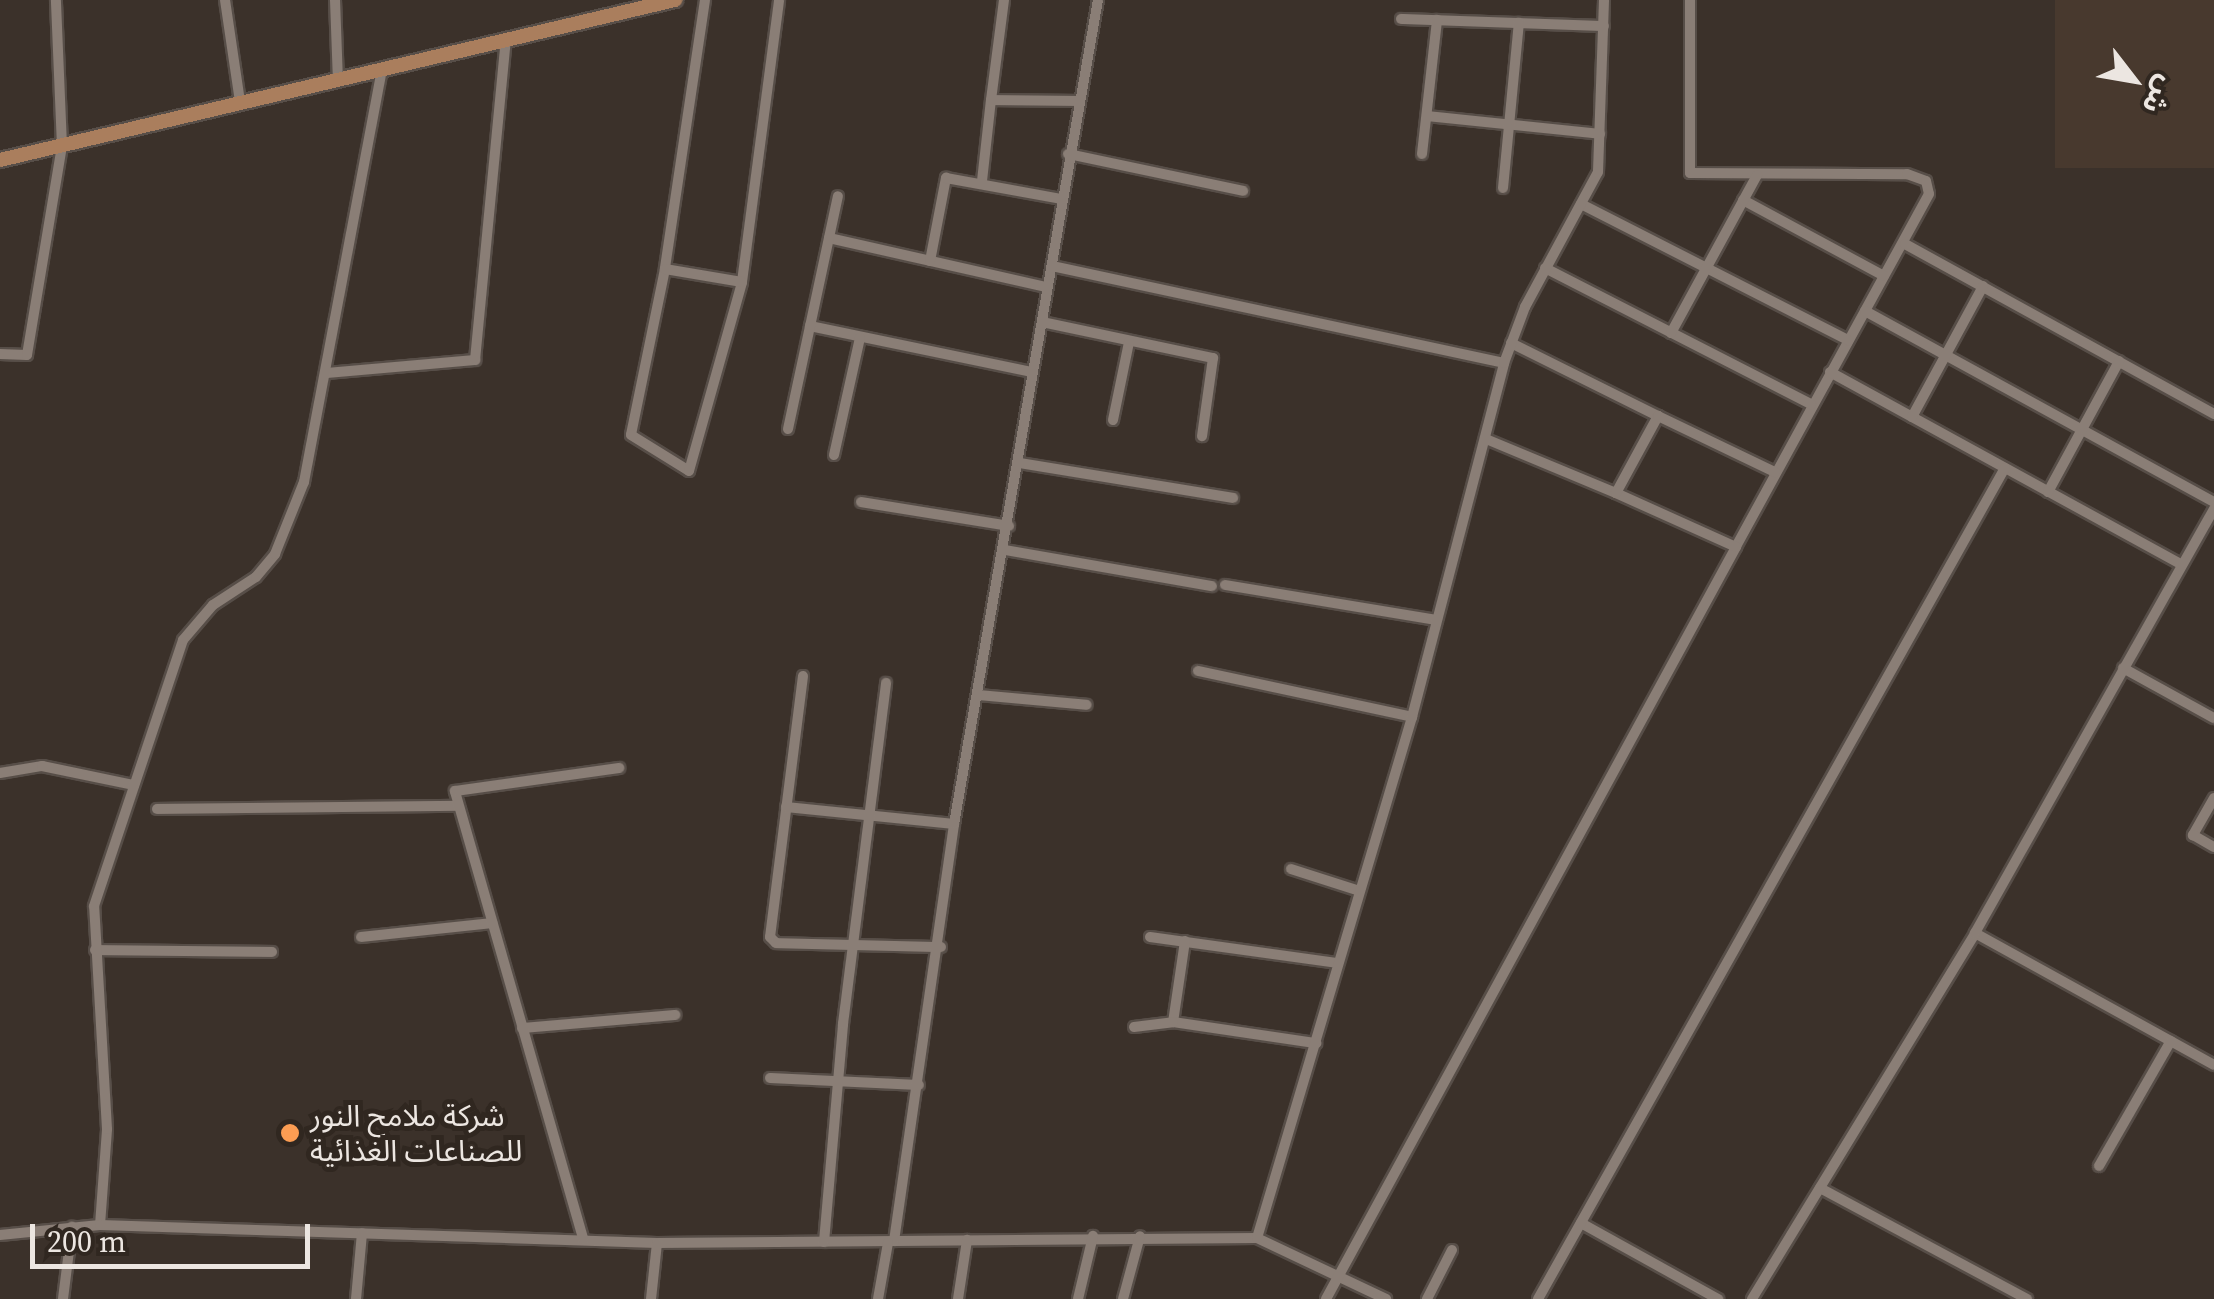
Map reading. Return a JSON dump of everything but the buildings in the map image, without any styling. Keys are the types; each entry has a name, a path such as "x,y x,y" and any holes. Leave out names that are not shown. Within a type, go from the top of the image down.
{"main road":[{"path":"0,160 675,0"}],"street":[{"path":"0,354 28,355 62,146 56,0"},
{"path":"225,0 240,102"},
{"path":"336,0 338,82"},
{"path":"705,0 665,269 632,435 689,470 742,282 779,0"},
{"path":"982,181 1004,0"},
{"path":"878,1299 919,1085 941,948 954,824 1020,463 1076,101 1098,0"},
{"path":"1257,1238 1412,717 1504,363 1545,268 1598,172 1604,0"},
{"path":"1326,1299 1929,194 1926,181 1887,172 1697,176 1688,168 1690,0"},
{"path":"1401,19 1604,26"},
{"path":"1422,154 1436,20"},
{"path":"1503,188 1519,24"},
{"path":"326,372 475,360 506,40"},
{"path":"100,1225 107,1129 94,906 184,640 213,605 256,576 275,554 312,457 382,71"},
{"path":"991,100 1076,101"},
{"path":"1427,116 1600,134"},
{"path":"1068,154 1243,190"},
{"path":"1671,333 1757,175"},
{"path":"930,261 946,178 982,181 1062,198"},
{"path":"788,429 838,196"},
{"path":"1742,200 1884,276"},
{"path":"1581,204 1848,340"},
{"path":"830,238 1047,286"},
{"path":"1905,244 2214,414"},
{"path":"1052,266 1504,363"},
{"path":"1545,268 1812,404"},
{"path":"665,269 742,282"},
{"path":"1912,416 1983,286"},
{"path":"1752,1299 1975,934 2214,506 1865,311"},
{"path":"1042,322 1216,362 1202,436"},
{"path":"810,326 1032,372"},
{"path":"834,455 860,338"},
{"path":"1114,420 1129,342"},
{"path":"1512,343 1775,472"},
{"path":"2048,492 2118,361"},
{"path":"1830,372 2182,566"},
{"path":"1616,494 1658,416"},
{"path":"1486,439 1736,547"},
{"path":"1020,463 1233,498"},
{"path":"1538,1299 2005,468"},
{"path":"861,502 1009,526"},
{"path":"1005,550 1436,620"},
{"path":"2123,668 2214,718"},
{"path":"1198,671 1412,717"},
{"path":"802,676 770,937 776,942 941,948"},
{"path":"824,1242 838,1080 886,683"},
{"path":"978,695 1087,705"},
{"path":"0,773 42,766 134,785"},
{"path":"584,1238 458,806 458,787 619,768"},
{"path":"2214,798 2192,835 2214,848"},
{"path":"158,809 458,806"},
{"path":"786,807 954,824"},
{"path":"1291,868 1360,891"},
{"path":"361,937 492,923"},
{"path":"1975,934 2214,1065"},
{"path":"1150,937 1338,963"},
{"path":"1173,1022 1185,941"},
{"path":"95,950 272,952"},
{"path":"522,1028 675,1015"},
{"path":"1134,1027 1173,1022 1316,1043"},
{"path":"2099,1166 2171,1041"},
{"path":"770,1078 919,1085"},
{"path":"1820,1188 2027,1299"},
{"path":"1581,1222 1718,1299"},
{"path":"0,1234 100,1225 657,1243 1093,1236 1257,1238 1386,1299"},
{"path":"63,1299 72,1227"},
{"path":"356,1299 362,1232"},
{"path":"1078,1299 1093,1236"},
{"path":"1123,1299 1140,1236"},
{"path":"958,1299 967,1240"},
{"path":"651,1299 657,1243"},
{"path":"1428,1299 1452,1250"}],"shaded area":[{"path":"2055,0 2214,0 2214,168 2055,168"}],"place":[{"name":"شركة ملامح النور للصناعات الغذائية","path":"290,1133"}]}
